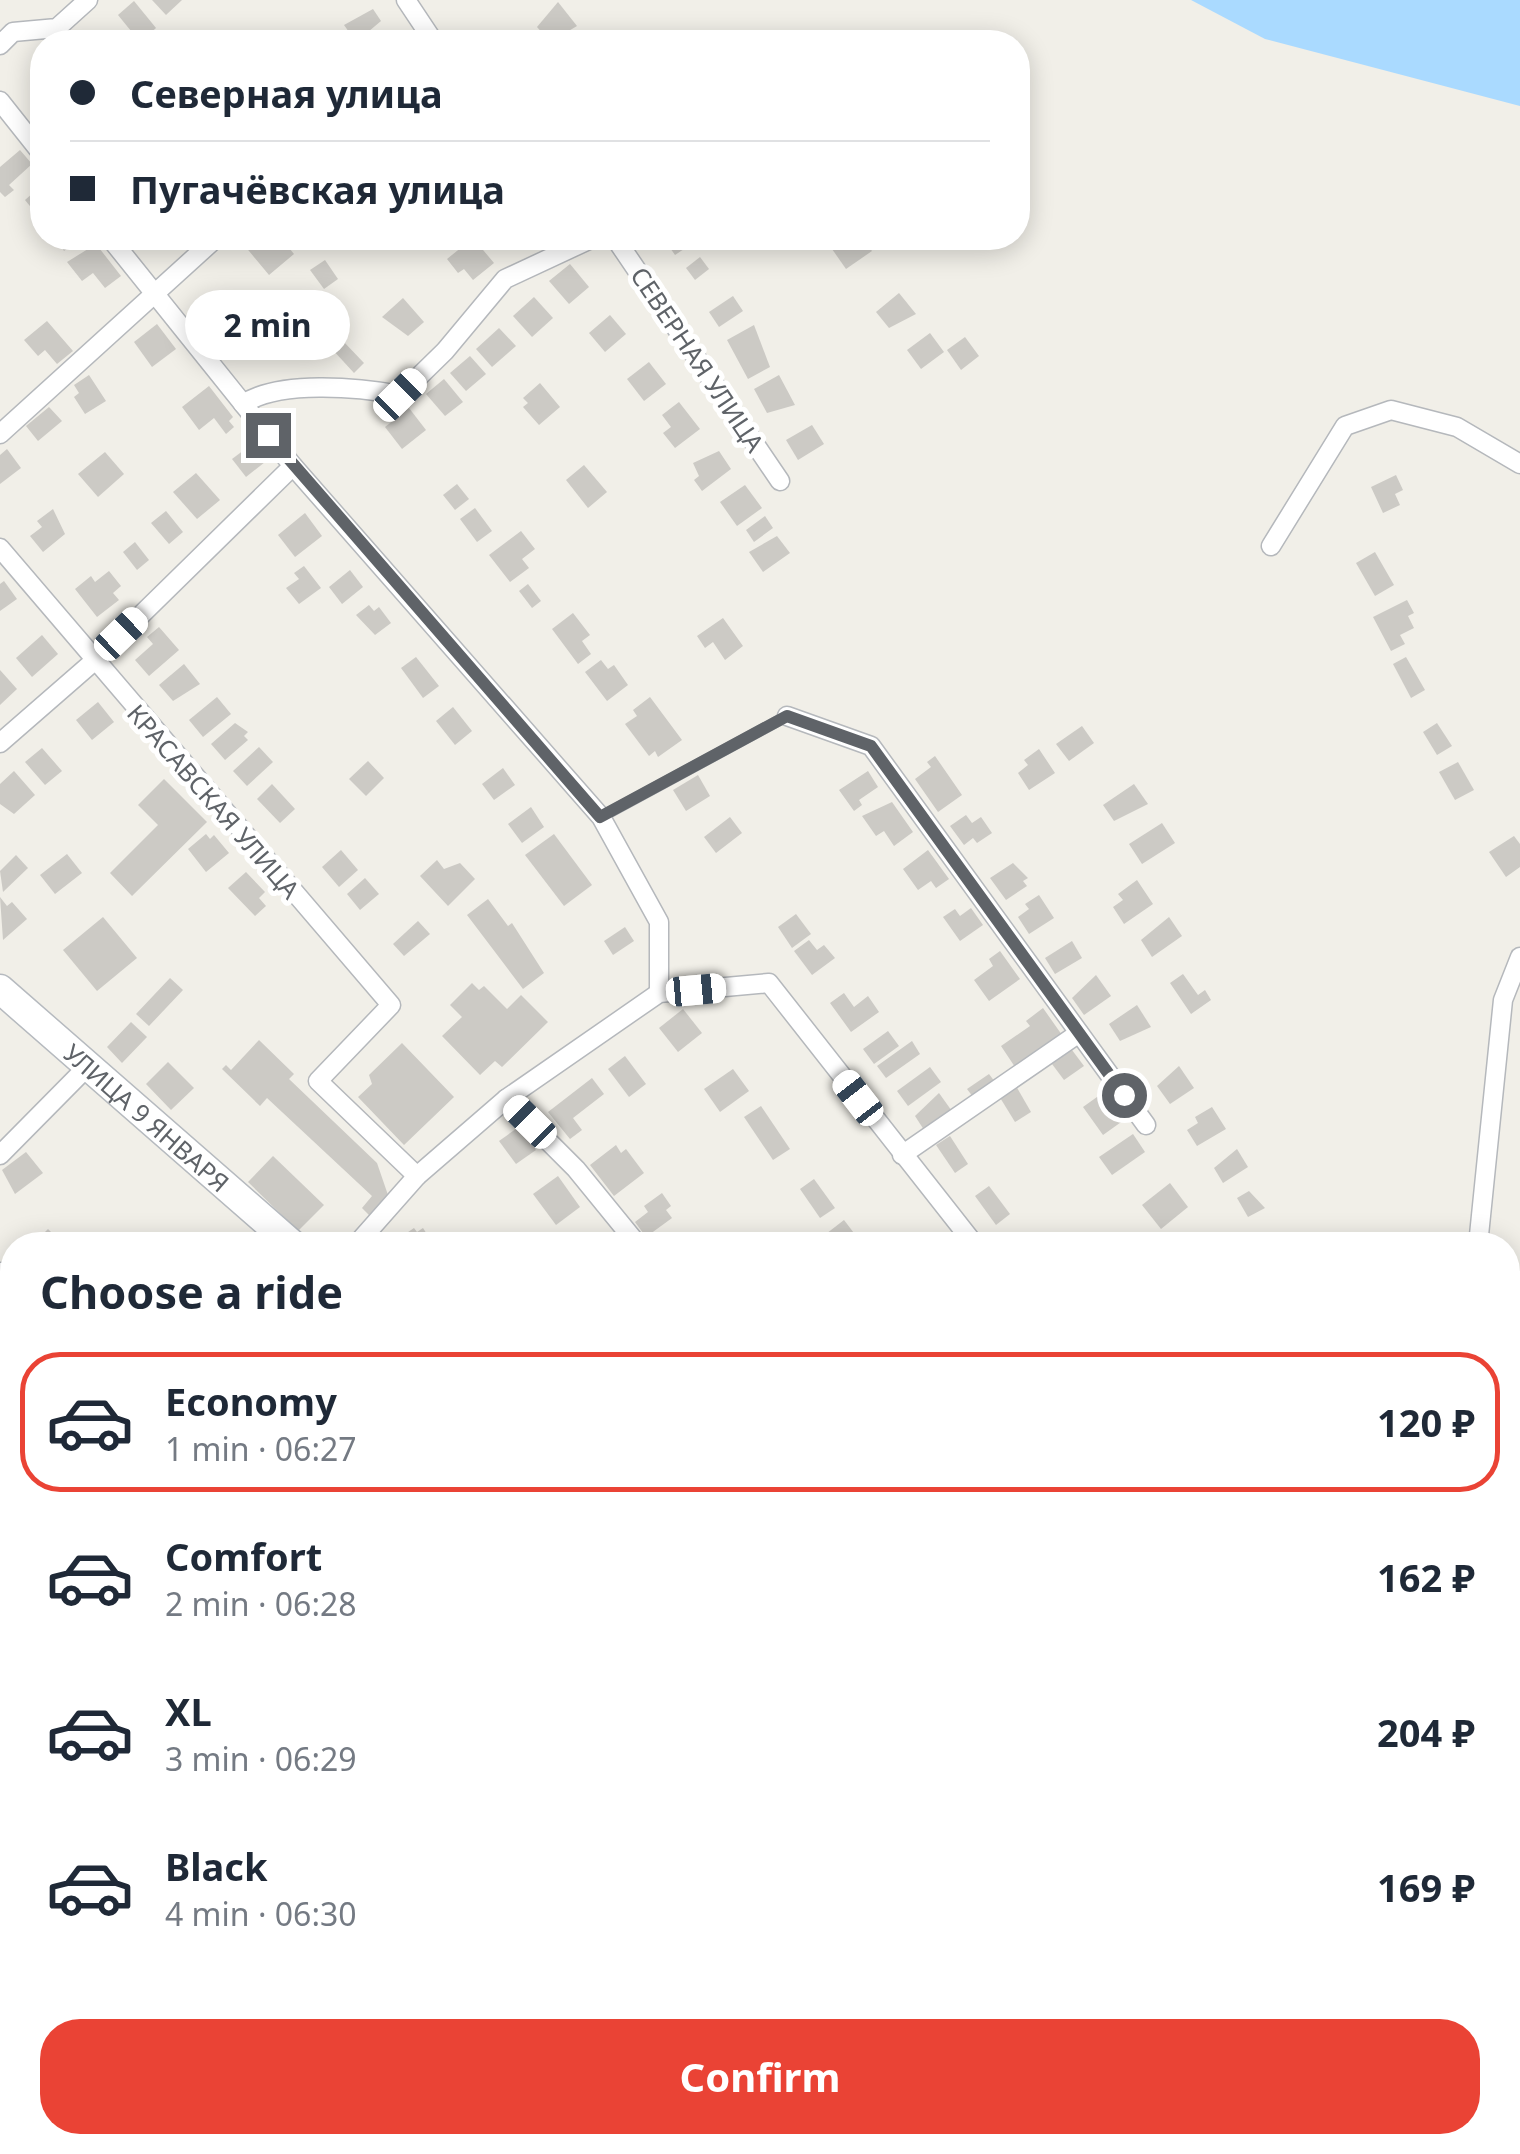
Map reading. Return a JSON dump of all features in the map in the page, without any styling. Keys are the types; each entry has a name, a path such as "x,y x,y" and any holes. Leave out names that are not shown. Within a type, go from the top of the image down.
{"street":[{"path":"35,30 56,28 88,0"},
{"path":"406,0 426,30"},
{"path":"0,45 14,32 30,30"},
{"path":"0,101 30,139"},
{"path":"120,250 293,466 600,817 658,922 660,993"},
{"path":"0,434 202,250"},
{"path":"243,404 261,392 362,388 400,395 445,351 504,278 566,250"},
{"name":"СЕВЕРНАЯ УЛИЦА","path":"623,250 780,481"},
{"path":"1271,546 1345,426 1391,410 1457,426 1520,464"},
{"path":"0,743 93,662 293,466"},
{"name":"КРАСАВСКАЯ УЛИЦА","path":"0,548 93,662 391,1005 318,1081 418,1176"},
{"path":"787,716 871,746 1146,1126"},
{"path":"1479,1232 1503,1000 1520,958"},
{"path":"368,1232 418,1176 506,1099 660,993 769,983 964,1232"},
{"name":"УЛИЦА 9 ЯНВАРЯ","path":"0,989 278,1232"},
{"path":"902,1155 1079,1034"},
{"path":"0,1155 89,1065"},
{"path":"506,1099 576,1169 627,1232"}],"lane":[{"path":"600,817 787,716"}],"water":[{"path":"1191,0 1520,0 1520,106 1265,39"}],"building":[{"path":"152,0 182,0 166,15"},
{"path":"134,1 156,28 130,30 118,15"},
{"path":"558,2 577,26 570,30 537,27"},
{"path":"373,9 381,21 370,30 348,30 344,25"},
{"path":"20,150 30,162 9,185 14,190 5,197 0,192 0,167"},
{"path":"86,250 101,250 121,276 105,288 93,273 82,281 67,262"},
{"path":"248,250 291,250 294,254 269,275"},
{"path":"458,250 483,250 494,263 473,280 464,269 458,273 447,259"},
{"path":"833,250 872,251 846,269"},
{"path":"700,257 709,269 695,280 686,268"},
{"path":"325,260 338,279 324,289 310,270"},
{"path":"570,264 589,287 569,304 549,281"},
{"path":"899,293 916,314 889,328 876,312"},
{"path":"733,296 743,311 719,327 709,312"},
{"path":"534,297 553,318 532,337 513,316"},
{"path":"403,298 424,322 408,336 382,317"},
{"path":"313,302 324,316 332,310 340,320 317,339 297,314"},
{"path":"610,315 626,334 605,352 589,333"},
{"path":"47,321 73,351 57,364 45,350 38,356 24,340"},
{"path":"157,324 176,349 152,367 134,342"},
{"path":"754,325 770,367 748,379 727,340"},
{"path":"499,328 516,346 492,367 476,349"},
{"path":"930,333 944,352 921,369 907,350"},
{"path":"965,337 979,356 961,370 947,350"},
{"path":"342,340 364,363 354,373 332,349"},
{"path":"470,356 486,374 466,391 450,373"},
{"path":"649,362 666,384 644,401 627,379"},
{"path":"89,375 106,401 85,414 74,397 79,393 74,385"},
{"path":"779,375 795,405 767,413 754,389"},
{"path":"444,379 463,402 445,416 426,394"},
{"path":"540,383 560,407 539,425 523,407 528,403 523,398"},
{"path":"209,386 233,417 229,421 234,427 226,434 214,418 199,430 182,407"},
{"path":"679,402 700,429 675,448 663,433 671,427 662,415"},
{"path":"49,407 62,421 38,441 26,426"},
{"path":"409,408 426,430 402,449 385,427"},
{"path":"812,425 824,444 798,460 786,440"},
{"path":"252,444 265,462 246,477 232,459"},
{"path":"7,449 21,468 0,484 0,455"},
{"path":"719,451 731,469 702,491 694,480 699,476 693,463"},
{"path":"105,452 124,474 98,497 78,474"},
{"path":"584,465 607,492 588,508 566,480"},
{"path":"196,473 220,500 197,519 173,492"},
{"path":"1396,475 1403,490 1395,494 1400,505 1383,513 1371,487"},
{"path":"457,484 469,499 455,510 443,495"},
{"path":"745,485 762,508 737,526 720,502"},
{"path":"475,508 492,531 477,542 460,519"},
{"path":"53,509 65,534 43,552 30,536 42,527 37,521"},
{"path":"166,511 183,532 169,544 151,523"},
{"path":"305,513 322,536 295,557 278,535"},
{"path":"765,516 773,528 754,542 746,530"},
{"path":"521,531 535,549 522,559 529,568 510,582 489,555"},
{"path":"777,536 790,553 763,572 749,552"},
{"path":"135,542 149,560 137,570 123,552"},
{"path":"1375,552 1394,585 1375,596 1356,563"},
{"path":"304,566 321,588 299,604 286,588 299,579 294,573"},
{"path":"350,570 363,587 342,604 329,587"},
{"path":"109,571 121,586 113,593 119,600 97,617 75,589 91,576 95,582"},
{"path":"4,581 17,599 0,611 0,584"},
{"path":"528,584 541,601 532,608 519,591"},
{"path":"1407,600 1414,613 1408,616 1414,628 1400,635 1405,644 1391,651 1373,617"},
{"path":"369,605 374,611 379,607 391,623 375,635 356,615"},
{"path":"573,613 590,635 582,641 591,654 578,664 552,629"},
{"path":"723,618 743,646 725,660 713,642 705,648 697,636"},
{"path":"159,627 179,650 149,676 135,660 153,644 147,637"},
{"path":"42,635 58,654 32,677 16,658"},
{"path":"416,657 439,686 423,698 401,668"},
{"path":"1406,657 1425,690 1411,698 1393,664"},
{"path":"601,660 608,669 614,665 628,685 607,701 585,672"},
{"path":"184,664 200,684 173,701 159,685"},
{"path":"0,670 17,689 0,705"},
{"path":"217,697 231,714 203,737 189,720"},
{"path":"650,697 682,740 658,757 655,751 649,756 625,724 637,716 633,710"},
{"path":"98,702 114,722 92,740 76,720"},
{"path":"453,707 472,731 455,745 436,721"},
{"path":"235,723 248,732 244,736 248,740 225,760 211,744"},
{"path":"1437,723 1452,746 1437,755 1423,732"},
{"path":"1082,726 1094,743 1069,761 1056,744"},
{"path":"259,747 273,762 247,786 233,771"},
{"path":"42,748 62,771 45,785 25,762"},
{"path":"1039,749 1055,773 1029,790 1018,773 1028,765 1024,760"},
{"path":"935,756 962,795 938,812 915,779 931,767 927,762"},
{"path":"368,761 384,778 366,796 349,779"},
{"path":"1458,762 1474,790 1455,800 1439,772"},
{"path":"503,768 515,785 494,800 482,784"},
{"path":"14,771 35,795 14,814 0,804 0,784"},
{"path":"868,771 878,787 859,800 862,805 854,811 839,790"},
{"path":"698,775 710,796 686,811 673,790"},
{"path":"164,779 207,822 132,896 110,873 158,825 138,805"},
{"path":"272,784 295,809 280,823 257,799"},
{"path":"1134,784 1148,804 1114,821 1103,805"},
{"path":"892,802 913,832 894,846 884,831 876,836 862,816"},
{"path":"531,807 544,827 522,843 508,824"},
{"path":"966,815 972,823 981,817 992,833 977,843 973,838 964,845 950,826"},
{"path":"730,817 742,833 716,853 704,837"},
{"path":"1162,823 1175,843 1142,864 1129,844"},
{"path":"206,834 210,839 214,835 229,853 206,872 188,849"},
{"path":"554,834 592,885 564,906 525,855"},
{"path":"1514,836 1520,844 1520,867 1506,877 1489,852"},
{"path":"341,850 358,870 339,887 322,867"},
{"path":"928,850 949,879 936,888 931,881 918,890 903,869"},
{"path":"67,854 82,873 55,894 40,875"},
{"path":"16,855 28,868 3,892 0,871"},
{"path":"437,860 444,869 460,863 475,879 448,906 420,876"},
{"path":"1013,863 1028,878 1023,881 1027,886 1006,900 990,878"},
{"path":"246,872 265,892 259,898 266,906 255,916 228,888"},
{"path":"365,878 379,894 360,910 347,894"},
{"path":"1137,880 1153,904 1124,924 1113,907 1123,900 1118,894"},
{"path":"1039,895 1054,918 1029,934 1018,917 1029,909 1025,904"},
{"path":"0,897 7,906 12,902 27,919 3,940"},
{"path":"488,899 508,926 512,923 544,973 523,989 467,915"},
{"path":"971,908 983,925 960,941 943,917 955,909 960,916"},
{"path":"796,914 811,934 792,948 778,927"},
{"path":"103,917 137,958 97,991 63,950"},
{"path":"1169,917 1182,936 1152,957 1141,940"},
{"path":"418,921 430,934 404,956 393,944"},
{"path":"625,927 634,941 613,955 604,941"},
{"path":"809,940 817,950 824,945 835,958 812,975 794,951"},
{"path":"1072,941 1082,958 1055,974 1045,958"},
{"path":"1000,951 1020,979 989,1001 974,980 993,966 989,959"},
{"path":"1183,974 1198,995 1205,990 1211,1000 1191,1014 1170,983"},
{"path":"1096,975 1111,996 1084,1015 1072,998"},
{"path":"170,978 183,990 149,1026 136,1014"},
{"path":"472,983 479,990 484,986 507,1009 521,995 548,1022 502,1067 495,1061 480,1075 442,1036 462,1017 450,1005"},
{"path":"844,993 854,1007 868,996 879,1012 851,1032 830,1003"},
{"path":"1137,1005 1151,1027 1120,1041 1109,1024"},
{"path":"1043,1008 1062,1035 1015,1067 1001,1046 1030,1026 1026,1021"},
{"path":"683,1009 702,1033 678,1052 659,1028"},
{"path":"131,1022 147,1037 122,1063 107,1047"},
{"path":"888,1031 899,1046 874,1064 863,1049"},
{"path":"259,1040 294,1074 289,1079 377,1163 388,1195 369,1215 362,1208 372,1196 267,1098 260,1106 222,1069 226,1065 231,1070"},
{"path":"912,1041 920,1054 886,1078 877,1066"},
{"path":"402,1043 454,1097 404,1145 358,1097 372,1084 369,1075"},
{"path":"1072,1050 1084,1066 1064,1080 1052,1064"},
{"path":"625,1056 646,1084 629,1097 608,1069"},
{"path":"168,1062 194,1088 171,1110 146,1084"},
{"path":"1179,1066 1194,1088 1170,1104 1157,1086"},
{"path":"930,1067 941,1082 908,1106 897,1091"},
{"path":"733,1069 749,1091 720,1112 704,1089"},
{"path":"989,1074 995,1082 973,1097 967,1089"},
{"path":"592,1078 604,1094 573,1118 582,1130 570,1139 548,1112"},
{"path":"1016,1086 1031,1112 1015,1122 999,1096"},
{"path":"1104,1092 1124,1120 1103,1135 1083,1107"},
{"path":"939,1093 954,1114 926,1133 915,1116"},
{"path":"761,1106 790,1149 773,1160 744,1117"},
{"path":"1212,1107 1226,1129 1197,1146 1187,1130 1198,1123 1195,1117"},
{"path":"520,1126 536,1150 516,1164 499,1141"},
{"path":"1133,1134 1145,1152 1112,1175 1099,1157"},
{"path":"950,1136 968,1164 955,1173 936,1145"},
{"path":"616,1145 621,1153 626,1149 644,1173 614,1196 590,1165"},
{"path":"1237,1149 1248,1167 1223,1183 1214,1168"},
{"path":"26,1152 43,1173 15,1194 2,1170"},
{"path":"273,1156 324,1205 298,1231 248,1182"},
{"path":"558,1176 580,1207 556,1225 533,1194"},
{"path":"814,1179 835,1208 820,1218 800,1189"},
{"path":"1170,1183 1188,1207 1161,1229 1142,1205"},
{"path":"989,1186 1010,1214 996,1225 975,1196"},
{"path":"1249,1191 1265,1208 1248,1217 1237,1198"},
{"path":"662,1193 671,1206 666,1210 672,1218 653,1232 642,1232 635,1222 648,1212 644,1206"},
{"path":"844,1220 853,1232 828,1232"}],"route":[{"path":"268,435 600,817 787,716 871,746 1124,1095"}]}
